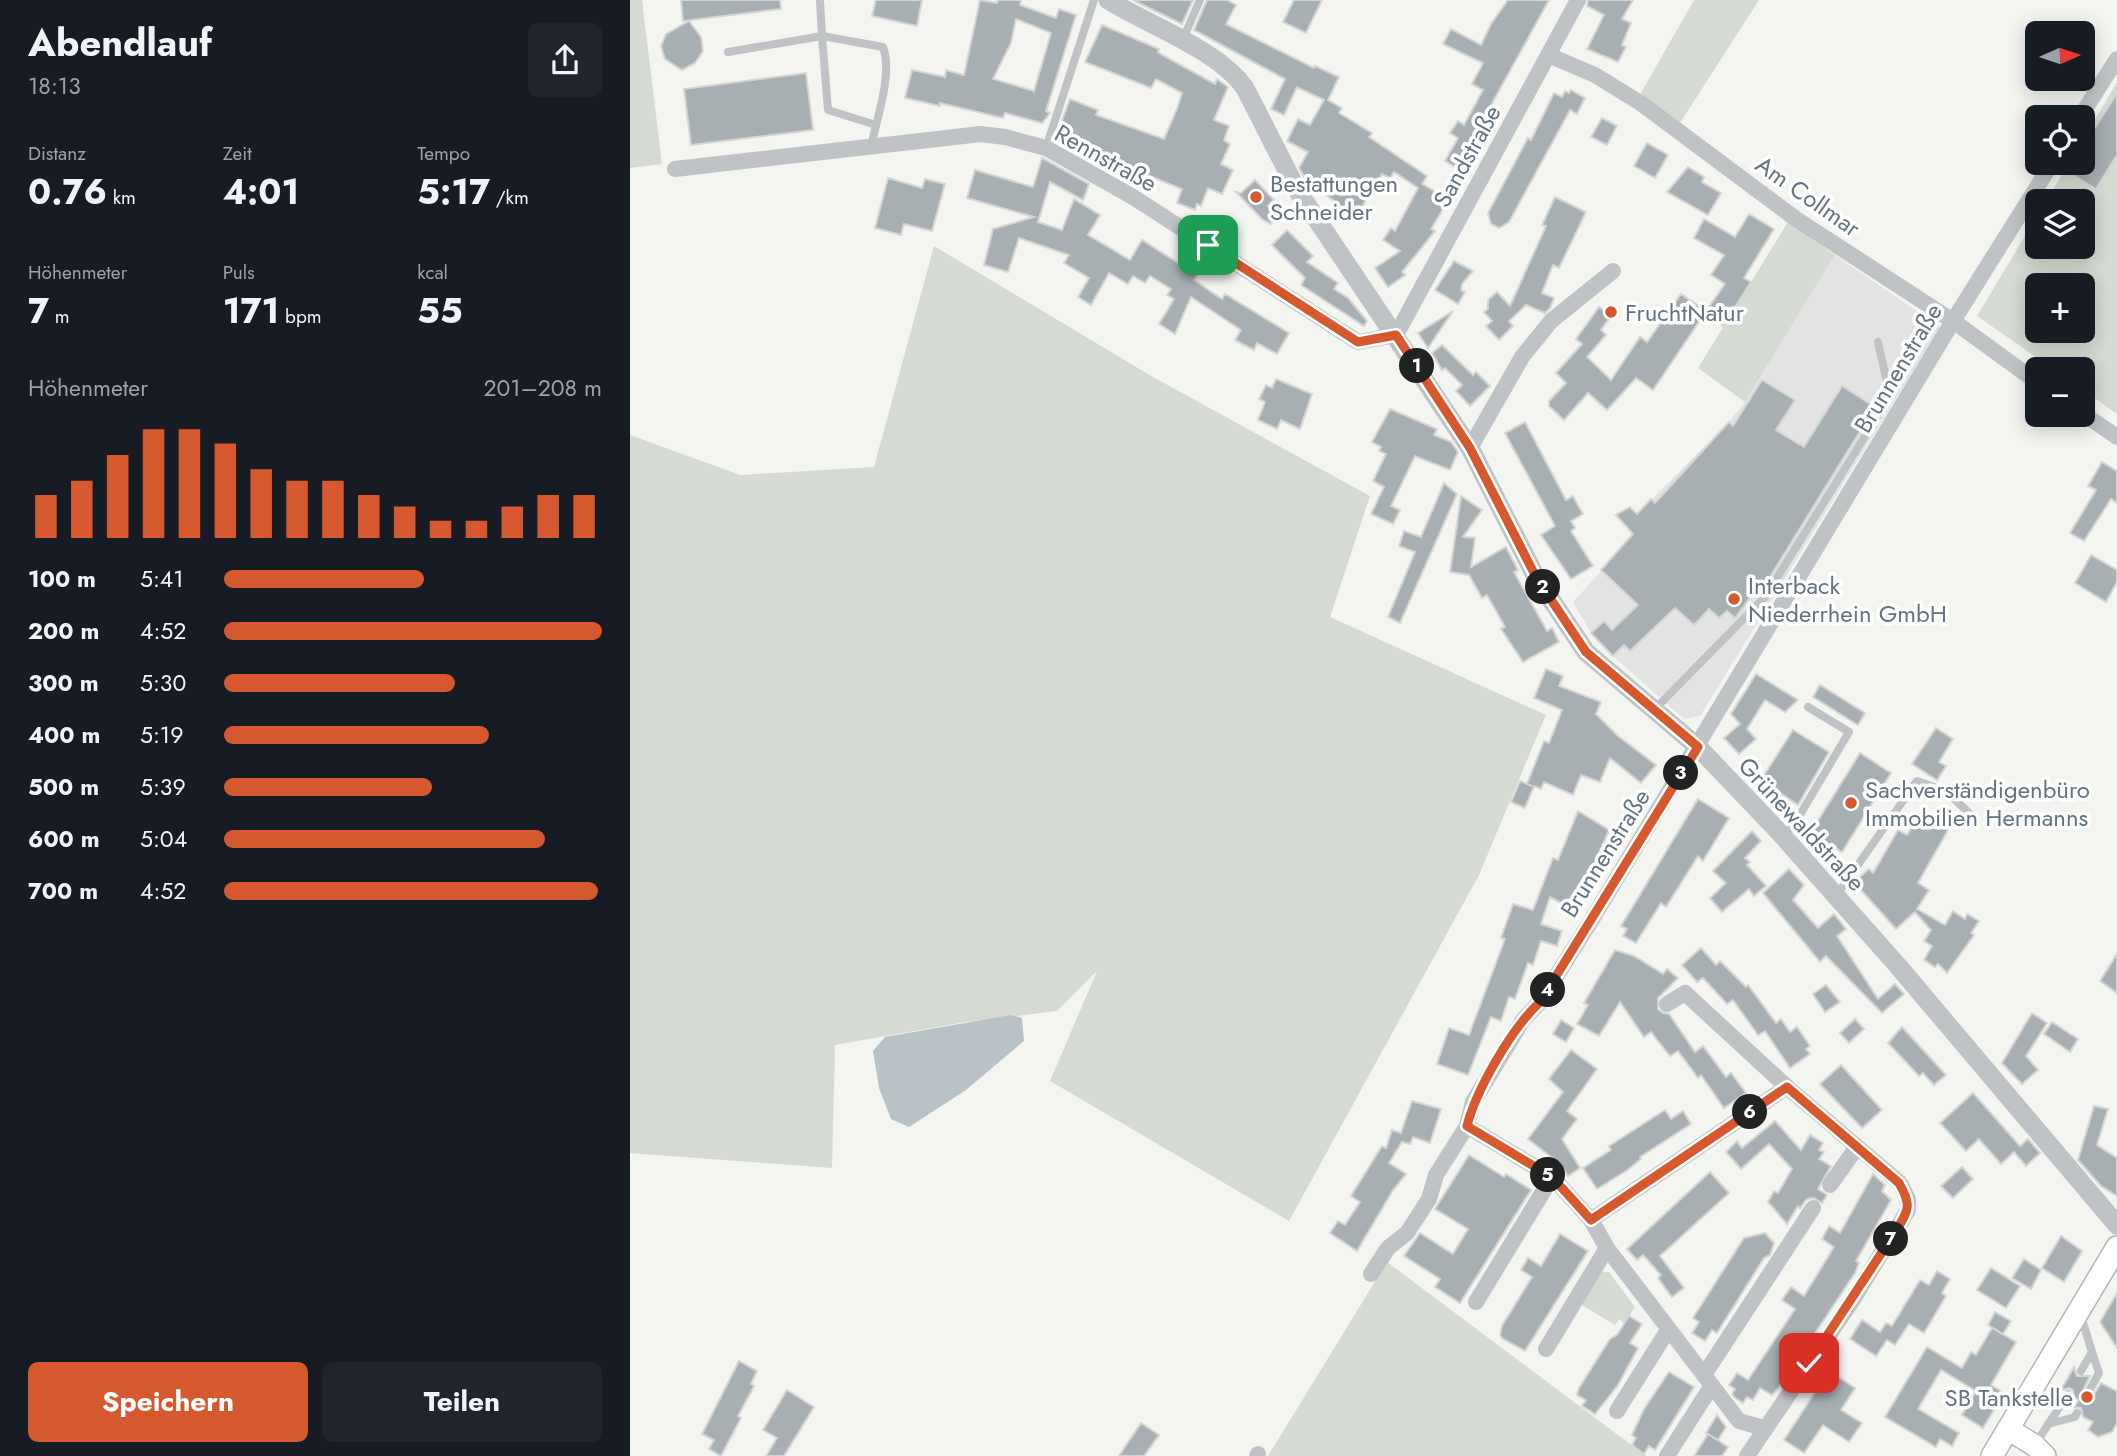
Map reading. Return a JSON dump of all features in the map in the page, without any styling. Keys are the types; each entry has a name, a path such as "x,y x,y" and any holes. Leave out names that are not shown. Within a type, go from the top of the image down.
{"main road":[{"path":"1992,1456 2117,1247"},
{"path":"2008,1429 2039,1451"}],"street":[{"name":"Grünewaldstraße","path":"1108,0 1226,65 1245,88 1297,190 1470,448 1536,577 1586,652 1698,747 1783,836 2117,1225"},
{"name":"Sandstraße","path":"1396,335 1578,0"},
{"name":"Am Collmar","path":"1548,55 1595,75 1642,104 1796,219 1953,321 2025,373"},
{"path":"2088,105 2117,59"},
{"name":"Rennstraße","path":"675,169 981,134 1005,137 1046,148 1132,197 1358,342 1396,335"},
{"name":"Brunnenstraße","path":"1371,1274 1388,1248 1407,1233 1429,1199 1436,1175 1467,1126 1473,1102 1523,1020 1540,1002 1698,747 1953,321 2044,175"},
{"path":"1470,448 1522,357 1551,321 1613,271"},
{"path":"2095,422 2117,437"},
{"path":"1667,1004 1685,993 1787,1087 1899,1183 1908,1199 1908,1210 1854,1297 1746,1456"},
{"path":"1591,1220 1787,1087"},
{"path":"1467,1126 1552,1177 1591,1220 1607,1248 1739,1421 1764,1429"},
{"path":"1830,1185 1857,1147"},
{"path":"1476,1302 1552,1177"},
{"path":"1667,1456 1707,1381 1813,1208"},
{"path":"1546,1349 1607,1248"},
{"path":"1617,1411 1668,1330"}],"lane":[{"path":"820,0 828,110 876,125"},
{"path":"1046,148 1094,0"},
{"path":"1182,41 1200,0"},
{"path":"728,52 822,36 883,47 888,60 871,146"},
{"path":"1654,710 1765,597 1890,396 1878,342"},
{"path":"1783,836 1798,818 1849,732 1808,707"},
{"path":"1836,896 1917,781 1946,791 1970,814"},
{"path":"2079,1311 2099,1373 2089,1391"},
{"path":"2081,1371 2092,1352"},
{"path":"2039,1451 2048,1424 2068,1394"},
{"path":"2048,1424 2075,1417 2077,1413"}],"shaded area":[{"path":"630,0 642,0 662,164 630,168"},
{"path":"1694,0 1759,0 1678,126 1638,98"},
{"path":"2117,82 2117,414 2095,398 2095,357 2036,357 1977,316 2025,236 2025,259 2095,259 2095,189 2053,189 2062,175 2095,175 2095,120"},
{"path":"1788,222 1835,255 1745,402 1698,368"},
{"path":"934,246 1153,377 1370,496 1330,617 1546,715 1479,875 1289,1221 1050,1081 1097,971 1057,1011 966,1022 835,1045 832,1168 630,1153 630,435 740,475 874,467"},
{"path":"1835,255 1940,327 1700,716 1684,719 1591,633 1573,602 1646,522 1638,513 1729,422 1745,402"},
{"path":"1011,1015 1022,1018 1024,1041 966,1090 909,1127 891,1119 879,1088 873,1051 885,1037"},
{"path":"1387,1262 1646,1456 1268,1456"},
{"path":"1600,1272 1609,1272 1635,1307 1624,1323 1619,1319 1615,1325 1580,1304"}],"building":[{"path":"681,0 780,0 781,9 683,21"},
{"path":"876,0 922,0 917,26 872,16"},
{"path":"980,0 997,3 998,0 1021,0 1020,5 1056,18 1059,9 1076,15 1046,111 1050,113 1042,123 1005,113 1003,118 905,98 912,70 945,77 946,70 964,75","holes":["1016,19 1051,33 1034,91 993,79 1011,43"]},
{"path":"1133,0 1193,0 1182,24"},
{"path":"1207,0 1227,0 1236,5 1226,24 1314,68 1315,66 1339,77 1328,100 1342,108 1339,113 1372,133 1369,137 1427,176 1422,184 1449,199 1431,229 1435,231 1402,272 1405,275 1388,287 1375,268 1400,251 1383,240 1391,228 1395,231 1418,188 1394,172 1390,178 1382,174 1360,210 1354,206 1350,213 1306,180 1299,168 1308,152 1287,141 1298,119 1310,125 1324,100 1297,87 1284,115 1271,109 1285,79 1194,30"},
{"path":"1294,0 1322,0 1306,33 1283,22"},
{"path":"1508,0 1549,0 1490,107 1497,111 1464,172 1445,161 1458,138 1450,133 1458,121 1464,125 1483,90 1472,84 1483,63 1443,44 1451,29 1481,45 1491,24"},
{"path":"1588,0 1633,0 1622,19 1631,23 1622,45 1626,47 1618,62 1587,49 1604,15 1587,6"},
{"path":"689,21 701,37 703,51 695,63 682,70 665,59 661,46 666,34"},
{"path":"1102,25 1159,49 1158,52 1164,56 1215,84 1217,79 1228,87 1214,120 1229,126 1224,140 1230,144 1221,164 1233,170 1222,194 1208,188 1201,206 1197,204 1195,210 1177,203 1182,189 1098,155 1100,151 1066,137 1068,132 1059,129 1070,99 1098,110 1096,115 1164,139 1177,109 1182,93 1156,79 1151,88 1085,62"},
{"path":"806,73 813,130 691,145 684,89"},
{"path":"1571,90 1585,98 1577,114 1570,110 1509,222 1499,228 1491,224 1488,213 1528,138 1531,140 1554,93 1562,97 1565,91 1569,93"},
{"path":"2117,93 2117,155 2096,189 2073,175 2095,175 2095,128"},
{"path":"1602,118 1617,126 1607,145 1591,137"},
{"path":"1647,143 1668,155 1655,178 1634,166"},
{"path":"1042,158 1089,184 1083,200 1050,182 1038,222 1062,230 1074,199 1100,215 1088,235 1130,260 1142,240 1197,275 1194,280 1222,299 1225,294 1289,333 1277,354 1257,343 1254,350 1235,340 1241,330 1191,297 1175,334 1159,324 1174,299 1167,295 1171,289 1150,276 1145,283 1133,276 1128,284 1109,273 1091,305 1078,297 1089,278 1064,263 1069,255 1019,238 1008,272 984,265 993,229 1034,217 967,198 975,170 1033,187"},
{"path":"1688,167 1704,177 1702,182 1721,193 1708,215 1667,192"},
{"path":"888,178 922,188 925,179 945,184 932,231 904,224 901,235 875,228"},
{"name":"Bestattungen Schneider","path":"1255,180 1274,200 1268,206 1277,211 1271,224 1263,220 1236,192 1241,193"},
{"path":"1555,197 1586,212 1559,268 1553,265 1542,293 1554,298 1545,313 1526,305 1509,321 1513,326 1499,340 1486,326 1492,321 1484,312 1488,309 1488,300 1497,292 1510,306 1546,226 1542,225"},
{"path":"1749,214 1774,229 1744,278 1751,282 1723,326 1705,313 1653,390 1636,378 1607,410 1588,393 1564,420 1549,406 1549,401 1566,383 1556,373 1582,344 1576,339 1599,307 1611,316 1601,330 1606,335 1587,357 1611,380 1640,337 1647,342 1681,294 1706,311 1725,284 1711,275 1724,255 1694,238 1704,219 1735,237"},
{"path":"1287,230 1313,256 1307,262 1338,283 1334,289 1348,298 1367,321 1364,326 1301,285 1305,278 1272,245"},
{"path":"1454,261 1473,271 1462,284 1461,290 1465,292 1458,304 1435,290"},
{"path":"1453,311 1428,348 1418,333"},
{"path":"1442,345 1473,375 1476,372 1490,386 1470,406 1456,391 1462,385 1445,368 1442,370 1432,353"},
{"path":"1276,379 1312,394 1300,429 1281,420 1277,429 1258,420 1265,402 1259,399 1266,385 1272,388"},
{"path":"1762,380 1795,400 1776,430 1804,447 1842,386 1875,407 1760,593 1756,589 1735,618 1727,611 1719,618 1709,609 1694,625 1675,608 1630,651 1624,645 1613,656 1591,633 1604,621 1612,630 1638,605 1601,570 1633,534 1616,515 1630,507 1637,514 1651,499 1655,503 1729,422 1733,426"},
{"path":"1390,409 1437,429 1434,435 1451,442 1458,452 1450,470 1415,456 1391,506 1400,510 1393,524 1371,514 1384,487 1373,481 1386,454 1379,451 1381,447 1372,442"},
{"path":"1525,422 1566,500 1573,496 1583,514 1571,521 1575,528 1571,531 1593,566 1571,579 1541,535 1555,526 1505,433"},
{"path":"2102,462 2117,471 2117,503 2111,499 2084,541 2070,533 2096,490 2088,486"},
{"path":"1444,483 1457,494 1400,623 1388,617 1415,552 1399,546 1404,531 1421,537"},
{"path":"1461,496 1482,510 1463,537 1475,538 1471,567 1506,547 1518,570 1514,572 1547,631 1552,628 1559,642 1523,662 1501,629 1505,627 1487,595 1482,598 1469,575 1450,572"},
{"path":"2091,555 2117,570 2117,582 2106,602 2075,583"},
{"path":"1546,669 1563,676 1559,686 1601,702 1596,714 1618,736 1656,765 1641,783 1610,758 1600,782 1581,775 1573,795 1544,782 1541,789 1534,786 1525,808 1511,802 1520,781 1527,784 1544,741 1549,743 1562,710 1534,698"},
{"path":"1756,674 1798,700 1785,712 1765,700 1747,729 1756,739 1739,754 1724,738 1740,724 1731,714"},
{"path":"1820,685 1865,713 1858,725 1813,697"},
{"path":"1936,728 1953,739 1939,762 1946,766 1937,780 1912,764"},
{"path":"1793,730 1829,752 1798,805 1761,780"},
{"name":"Sachverständigenbüro Immobilien Hermanns","path":"1860,753 1891,773 1842,852 1811,832"},
{"path":"1698,799 1729,818 1703,861 1698,856 1666,907 1661,903 1636,943 1623,936 1627,929 1621,926"},
{"path":"1578,811 1609,830 1582,894 1578,892 1571,908 1550,897 1541,924 1562,931 1557,946 1541,941 1533,965 1528,963 1515,999 1509,997 1501,1021 1491,1017 1468,1075 1437,1064 1449,1028 1469,1035 1505,939 1501,938 1513,904 1533,910 1553,858 1558,860"},
{"path":"1920,814 1948,830 1918,883 1929,890 1917,909 1945,925 1953,911 1965,919 1967,914 1979,921 1971,933 1974,935 1947,973 1938,964 1935,967 1924,960 1932,946 1924,941 1931,930 1915,912 1896,929 1854,882 1869,869 1873,873 1898,830 1907,835"},
{"path":"1752,831 1761,841 1745,858 1750,862 1747,865 1766,886 1754,896 1749,889 1722,912 1710,898 1726,883 1713,871"},
{"path":"1789,869 1804,885 1793,900 1818,928 1834,914 1846,929 1837,936 1878,999 1895,984 1904,994 1882,1013 1826,956 1820,962 1763,893"},
{"path":"1701,948 1716,965 1720,961 1746,987 1748,985 1776,1023 1781,1019 1790,1032 1797,1027 1810,1046 1806,1049 1810,1054 1790,1068 1765,1031 1758,1035 1733,1000 1727,1004 1703,978 1697,982 1682,965"},
{"path":"1615,950 1634,956 1663,974 1667,969 1678,978 1658,998 1658,1009 1669,1014 1695,1052 1703,1046 1726,1077 1731,1073 1746,1093 1724,1108 1701,1075 1698,1078 1678,1051 1670,1056 1651,1032 1644,1037 1620,1002 1599,1036 1577,1024 1588,1005 1584,1003"},
{"path":"2117,954 2117,993 2100,981"},
{"path":"1826,985 1840,1002 1825,1012 1813,994"},
{"path":"2032,1013 2047,1023 2026,1056 2038,1070 2022,1084 2002,1063"},
{"path":"1855,1019 1864,1029 1849,1043 1840,1033"},
{"path":"1561,1020 1574,1028 1566,1042 1553,1034"},
{"path":"2052,1022 2078,1039 2070,1052 2044,1034"},
{"path":"1902,1027 1946,1075 1934,1085 1923,1073 1919,1076 1888,1043"},
{"path":"1571,1050 1597,1069 1567,1111 1577,1119 1562,1139 1580,1168 1568,1176 1560,1164 1528,1139 1563,1092 1549,1079"},
{"path":"1841,1065 1882,1110 1862,1128 1820,1084"},
{"path":"1973,1093 2020,1146 2028,1139 2040,1153 2026,1166 2014,1152 2001,1164 1979,1139 1966,1151 1940,1123"},
{"path":"1412,1101 1441,1109 1430,1143 1413,1137 1410,1144 1402,1142 1389,1163 1406,1174 1393,1190 1357,1251 1330,1233 1338,1221 1345,1225 1360,1202 1351,1196 1382,1146 1386,1148 1392,1130 1401,1133"},
{"path":"2094,1106 2108,1109 2097,1145 2117,1158 2117,1196 2101,1186 2078,1160"},
{"path":"1665,1110 1671,1119 1683,1111 1691,1124 1597,1189 1583,1168 1611,1150 1609,1146"},
{"path":"1775,1121 1801,1150 1810,1135 1823,1143 1819,1150 1824,1152 1819,1159 1831,1166 1818,1189 1827,1195 1822,1203 1814,1198 1807,1199 1800,1208 1798,1206 1787,1224 1768,1202 1774,1191 1778,1193 1792,1169 1769,1144 1741,1169 1726,1152 1737,1141 1742,1148"},
{"path":"1469,1155 1531,1190 1460,1303 1435,1287 1440,1279 1404,1256 1420,1233 1453,1254 1468,1229 1435,1209"},
{"path":"1962,1167 1973,1179 1953,1198 1941,1186"},
{"path":"1710,1172 1729,1193 1660,1256 1684,1288 1672,1297 1658,1278 1661,1275 1643,1255 1637,1260 1627,1249"},
{"path":"1873,1174 1885,1185 1882,1191 1891,1200 1856,1261 1859,1263 1855,1273 1779,1387 1772,1395 1760,1388 1753,1400 1747,1397 1743,1403 1734,1397 1732,1394 1735,1389 1729,1385 1737,1373 1748,1380 1795,1309 1782,1300 1791,1287 1804,1296 1834,1247 1822,1239 1829,1226 1840,1233"},
{"path":"1765,1233 1774,1243 1770,1255 1764,1258 1717,1333 1712,1330 1705,1341 1692,1333 1699,1322 1693,1318 1744,1238"},
{"path":"1560,1234 1588,1251 1525,1351 1503,1339 1500,1335 1502,1326 1532,1277 1521,1270 1528,1258 1541,1266"},
{"path":"2061,1236 2082,1251 2064,1282 2042,1268"},
{"path":"2024,1259 2041,1270 2031,1289 2012,1278"},
{"path":"1991,1268 2020,1286 2006,1308 1977,1290"},
{"path":"1937,1271 1950,1279 1942,1293 1946,1296 1924,1333 1909,1324 1895,1345 1887,1340 1876,1356 1850,1339 1862,1320 1880,1332 1886,1323 1892,1326 1920,1280 1929,1285"},
{"path":"2117,1293 2117,1348 2100,1322"},
{"path":"1995,1312 2011,1321 2003,1334 1988,1325"},
{"path":"1629,1316 1642,1324 1630,1343 1638,1348 1618,1385 1595,1414 1582,1406 1586,1400 1577,1395 1579,1388 1610,1339 1617,1335"},
{"path":"1992,1328 2016,1342 1991,1385 2004,1393 1983,1428 1962,1415 1976,1391 1941,1370 1918,1409 1959,1433 1952,1446 1940,1439 1936,1447 1885,1417 1927,1347 1962,1368 1971,1352 1976,1355"},
{"path":"739,1361 757,1371 751,1384 754,1386 738,1416 741,1418 721,1456 709,1449 714,1440 702,1434"},
{"path":"2074,1367 2077,1376 2090,1376 2083,1390 2085,1396 2093,1396 2101,1383 2117,1391 2117,1423 2112,1432 2098,1437 2088,1430 2093,1422 2083,1417 2081,1408 2074,1407 2079,1400 2074,1397 2073,1390 2061,1390"},
{"path":"1829,1371 1855,1388 1841,1410 1862,1423 1849,1442 1823,1425 1804,1453 1784,1440"},
{"path":"1669,1372 1694,1387 1655,1450 1649,1446 1644,1454 1632,1445 1636,1438 1632,1435 1644,1409"},
{"path":"787,1390 814,1407 784,1456 766,1456 777,1438 763,1430"},
{"path":"1717,1415 1726,1427 1718,1440 1706,1433"},
{"path":"1141,1423 1159,1435 1144,1456 1119,1456"},
{"path":"1708,1434 1728,1447 1722,1456 1694,1456"}],"place":[{"name":"Bestattungen Schneider","path":"1256,197"},
{"name":"FruchtNatur","path":"1611,312"},
{"name":"Interback Niederrhein GmbH","path":"1734,599"},
{"name":"Sachverständigenbüro Immobilien Hermanns","path":"1851,803"},
{"name":"SB Tankstelle","path":"2087,1397"}],"route":[{"path":"1208,245 1358,342 1396,335 1470,448 1536,577 1586,652 1698,747 1540,1002 1523,1020 1473,1102 1467,1126 1552,1177 1591,1220 1787,1087 1899,1183 1908,1199 1908,1210 1896,1231 1809,1363"}]}
